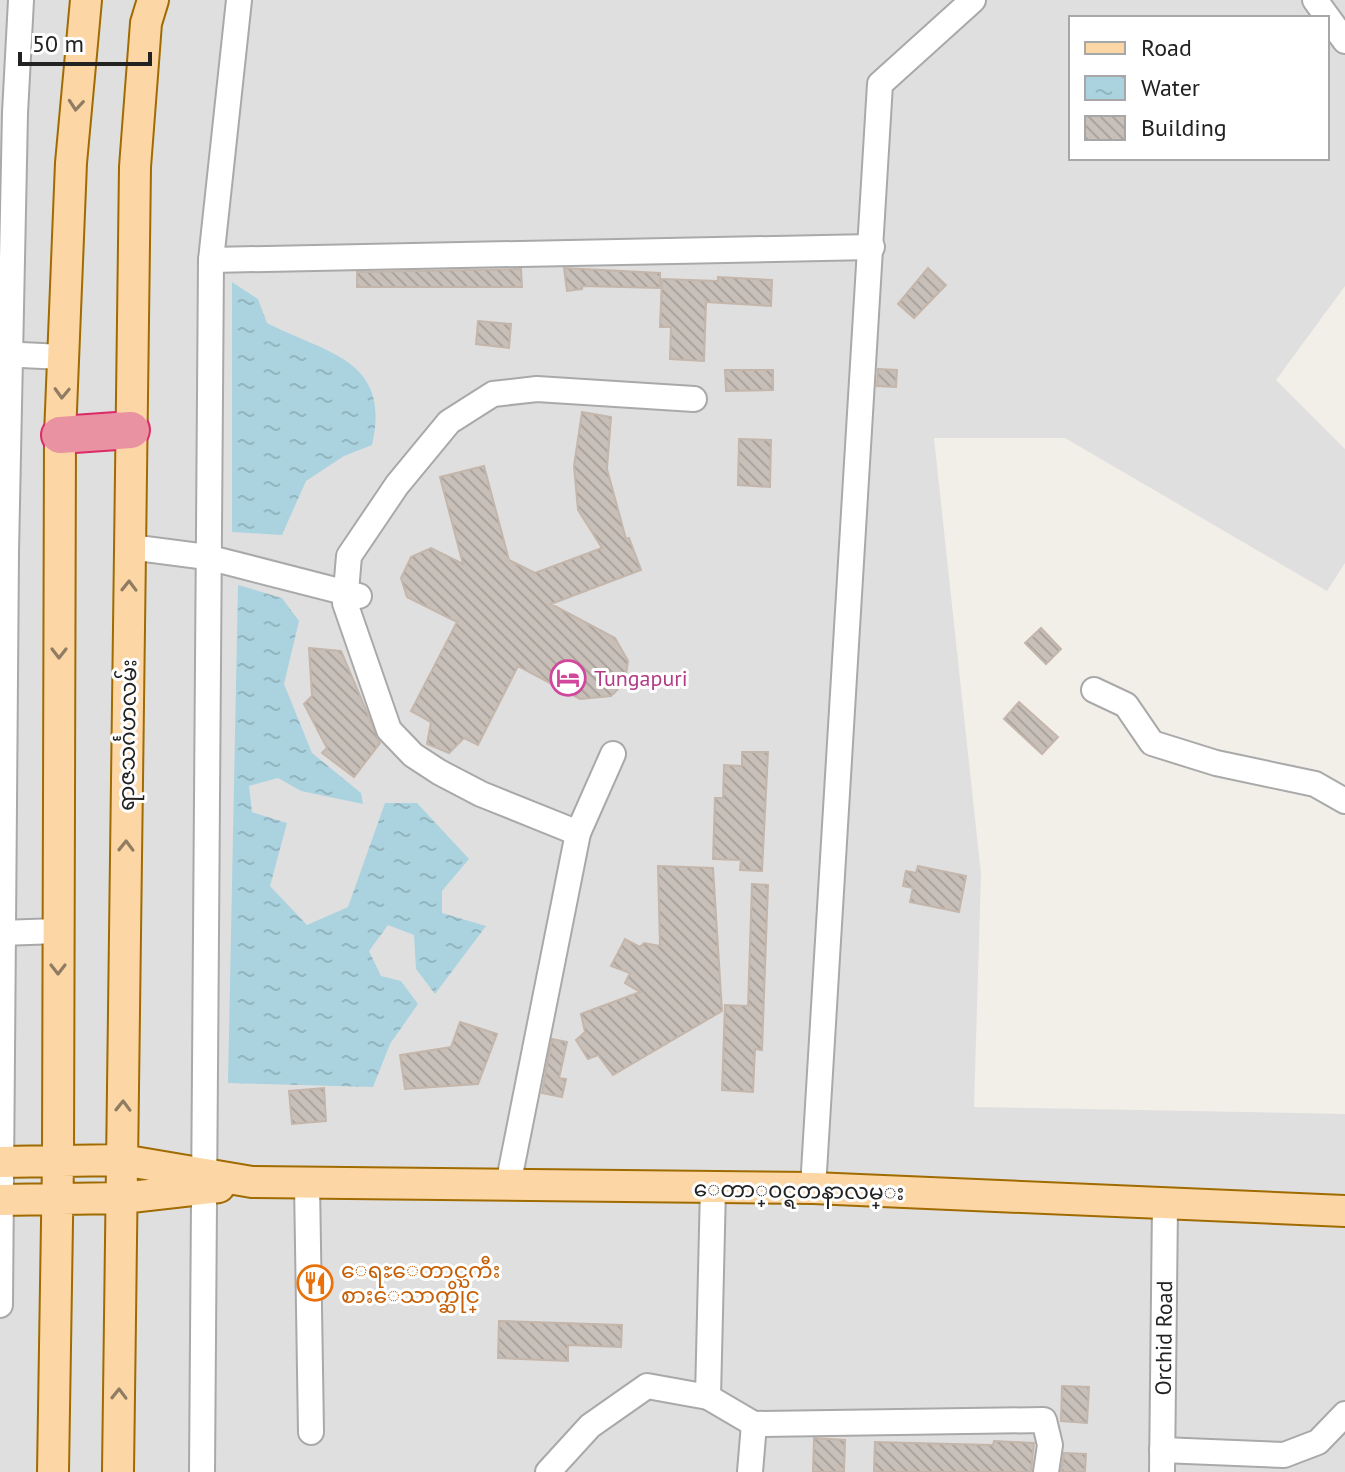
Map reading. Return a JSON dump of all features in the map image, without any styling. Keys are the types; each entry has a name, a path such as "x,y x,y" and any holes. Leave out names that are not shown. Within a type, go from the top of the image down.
{"highway":[{"path":"60,435 131,430"}],"main road":[{"path":"53,1472 58,1160 60,435 71,163 86,0"},
{"name":"ရာဇသင်္ဂဟလမ်း","path":"118,1472 135,167 146,23 153,0"},
{"path":"1,1162 122,1160 205,1182"},
{"name":"ေတာ္၀င္ရတနာလမ္း","path":"1,1200 122,1198 205,1182 252,1182 813,1188 1345,1211"}],"street":[{"path":"0,1305 5,354 21,0"},
{"path":"202,1472 211,260 239,0"},
{"path":"813,1188 880,84 973,0"},
{"path":"1329,19 1345,41"},
{"path":"211,260 872,247"},
{"path":"5,354 63,357"},
{"path":"578,833 481,794 413,755 389,730 345,603 352,594 349,556 397,485 449,422 493,394 537,389 694,399"},
{"path":"130,547 207,557 352,594"},
{"path":"1094,690 1126,705 1152,743 1216,763 1315,784 1345,801"},
{"path":"508,1185 578,833 613,754"},
{"path":"2,933 58,931"},
{"path":"307,1183 311,1432"},
{"path":"708,1397 713,1188"},
{"name":"Orchid Road","path":"1162,1461 1165,1205"},
{"path":"548,1472 590,1426 647,1386 708,1397 754,1424 1044,1420 1050,1445 1046,1472"},
{"path":"1162,1461 1284,1455 1318,1442 1345,1414"},
{"path":"750,1472 754,1424"}],"shaded area":[{"path":"0,0 1345,0 1345,286 1276,380 1345,449 1345,563 1327,591 1065,438 934,438 981,874 974,1107 1345,1114 1345,1472 0,1472"}],"water":[{"path":"232,282 258,299 267,323 350,363 363,377 372,394 376,416 372,445 344,456 306,481 282,535 232,532"},
{"path":"238,585 282,598 299,621 284,684 312,753 361,793 363,804 301,791 278,778 249,786 252,812 287,823 270,886 307,925 348,907 385,803 417,803 469,859 442,891 442,913 486,926 435,994 416,969 414,935 388,925 369,951 381,976 401,981 418,1004 390,1044 373,1087 228,1083"}],"building":[{"path":"564,268 660,273 660,288 582,286 582,289 567,291"},
{"path":"928,268 946,285 914,318 898,304"},
{"path":"521,269 522,287 357,287 357,272"},
{"path":"718,277 772,280 771,306 706,302 704,361 670,359 671,327 660,327 662,279 718,281"},
{"path":"478,321 511,324 509,348 476,344"},
{"path":"878,369 897,370 896,387 877,386"},
{"path":"725,370 773,370 773,390 726,391"},
{"path":"582,412 611,417 607,469 626,539 629,538 641,570 551,604 615,638 628,661 625,682 611,696 580,699 518,666 478,745 464,738 449,753 427,744 431,722 411,711 457,622 407,597 401,578 411,557 431,548 463,564 440,477 484,466 509,560 535,573 602,548 578,510 574,466"},
{"path":"739,439 771,440 770,487 738,485"},
{"path":"1041,628 1061,649 1046,664 1025,643"},
{"path":"309,648 341,651 380,743 354,777 322,753 327,748 304,704 312,696"},
{"path":"1019,702 1058,737 1042,754 1004,719"},
{"path":"742,752 768,752 762,871 740,870 741,860 713,859 715,798 723,798 724,765 742,766"},
{"path":"658,866 713,868 722,1011 613,1075 598,1055 588,1059 576,1040 585,1032 581,1014 640,992 625,983 630,973 611,966 625,939 640,947 644,943 660,946"},
{"path":"918,866 966,876 959,912 910,902 913,888 903,886 906,871 916,873"},
{"path":"752,884 768,885 762,1050 755,1049 753,1092 722,1090 725,1005 748,1006"},
{"path":"460,1022 497,1034 478,1084 405,1089 400,1055 451,1047"},
{"path":"552,1039 567,1042 559,1078 566,1079 562,1097 542,1093"},
{"path":"324,1088 326,1121 292,1124 289,1091"},
{"path":"499,1321 622,1325 621,1347 568,1345 568,1361 498,1358"},
{"path":"1062,1386 1089,1387 1087,1423 1061,1421"},
{"path":"814,1438 845,1440 844,1472 813,1472"},
{"path":"994,1441 1034,1443 1031,1472 874,1472 875,1442 993,1445"},
{"path":"1064,1453 1086,1454 1085,1472 1061,1472"}],"place":[{"name":"Tungapuri","path":"568,678"},
{"name":"ေရႊေတာင္ႀကီး စားေသာက္ဆိုင္","path":"315,1283"}]}
